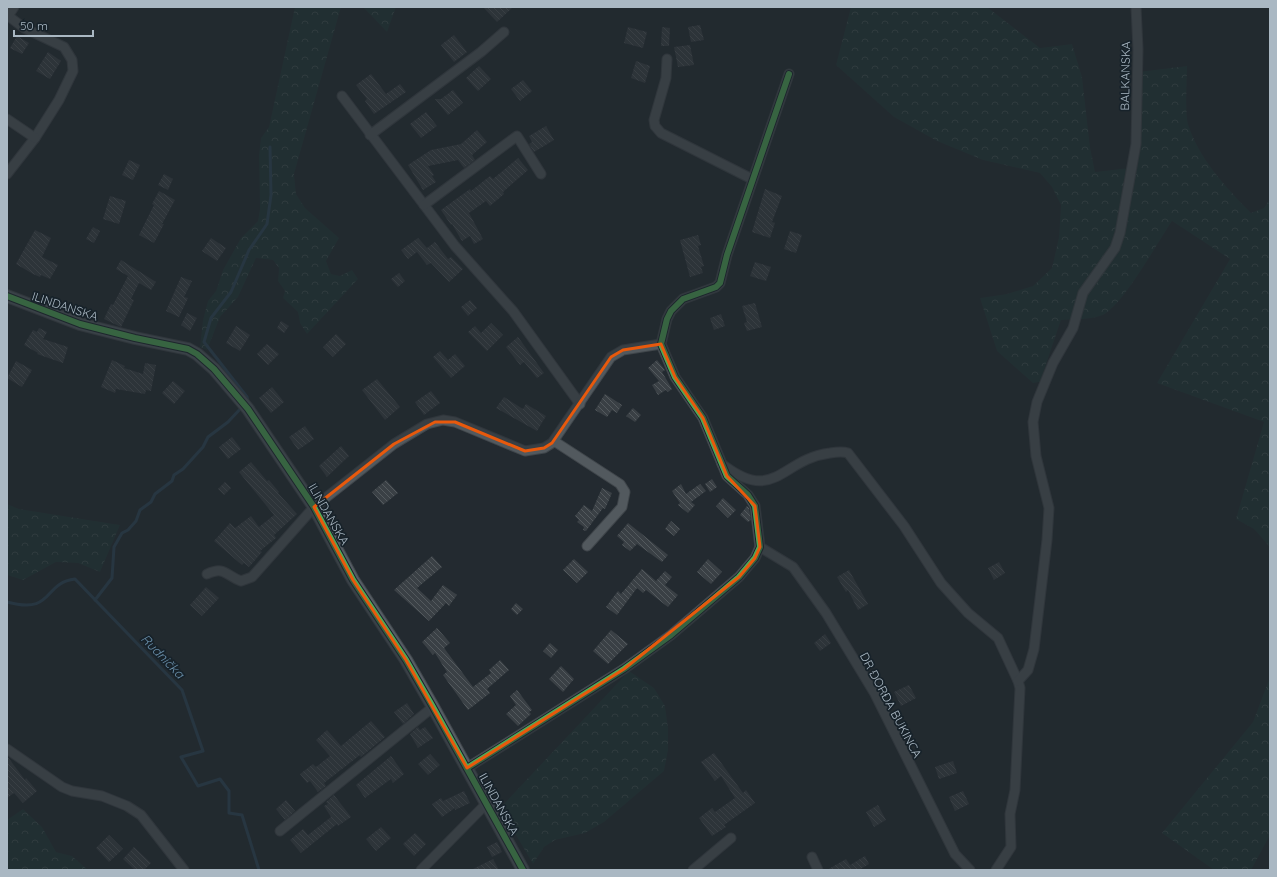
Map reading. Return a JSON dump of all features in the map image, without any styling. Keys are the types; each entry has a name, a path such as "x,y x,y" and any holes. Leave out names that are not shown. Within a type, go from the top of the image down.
{"street":[{"path":"7,174 35,138 71,77 72,60 64,47 24,28 8,16 14,7"},
{"name":"BALKANSKA","path":"1018,681 1028,670 1034,650 1047,540 1049,508 1036,456 1033,422 1037,402 1053,363 1073,328 1083,293 1115,248 1120,233 1136,144 1138,49 1136,7"},
{"path":"370,135 475,56 504,32"},
{"path":"667,59 666,78 654,120 655,126 661,133 752,179"},
{"path":"467,768 624,669 671,635 739,577 755,558 760,547 755,506 748,495 727,476 704,418 675,377 661,344 667,319 676,305 683,299 716,287 720,283 727,255 752,179 789,74"},
{"path":"342,96 455,246 512,312 580,404"},
{"path":"7,119 35,138"},
{"path":"424,205 517,136 541,174"},
{"name":"ILINDANSKA","path":"7,296 80,324 134,338 188,349 206,362 240,399 314,507 353,580 406,660 523,870"},
{"path":"207,574 220,570 241,581 252,577 314,507 394,444 431,423 443,420 456,422 526,451 544,448 554,441 611,357 623,350 661,344"},
{"path":"554,441 620,484 625,492 622,507 587,546"},
{"path":"721,463 739,476 765,481 773,479 810,457 842,451 848,453 904,526 941,583 968,613 998,638 1020,688 1015,790 1010,814 1012,847 996,870"},
{"name":"DR ĐORĐA BUKINCA","path":"760,547 785,561 799,572 826,613 875,694 955,854 970,870"},
{"path":"280,831 433,707"},
{"path":"7,749 62,787 72,791 102,796 127,806 141,815 184,870"},
{"path":"421,870 486,804"},
{"path":"693,870 731,838"},
{"path":"812,858 818,870"}],"highlighted area":[{"path":"661,344 675,377 703,418 727,476 755,506 760,547 755,558 739,577 624,669 467,768 406,660 353,580 314,507 394,444 435,422 455,422 525,451 544,448 552,443 611,357 623,350"}],"green space":[{"path":"295,7 341,7 294,174 296,194 305,208 339,238 326,261 331,274 340,276 352,270 358,279 307,334 300,323 298,312 283,298 285,291 278,281 279,268 273,260 256,258 238,297 220,317 207,350 200,347 203,320 208,301 216,291 223,270 241,238 258,221 260,209 259,155 261,138 269,127"},
{"path":"363,7 396,7 387,32"},
{"path":"851,7 987,7 1040,48 1072,44 1082,77 1090,147 1095,172 1129,168 1138,72 1187,66 1186,104 1188,124 1206,161 1223,183 1251,213 1264,208 1270,199 1270,547 1254,529 1236,519 1264,422 1157,383 1230,259 1172,221 1130,286 1111,309 1103,315 1093,318 1061,320 1040,382 1033,383 997,351 980,298 1007,294 1033,286 1052,268 1059,237 1061,205 1052,187 1040,173 983,160 937,141 894,117 836,65"},
{"path":"7,504 19,509 120,525 100,572 78,563 56,562 23,580 7,575"},
{"path":"629,671 654,688 665,706 668,728 668,750 664,771 604,822 585,833 555,840 544,847 533,864 500,808"},
{"path":"1270,677 1270,835 1251,870 1214,870 1162,833 1253,722"},
{"path":"23,809 42,827 56,852 72,856 88,870 7,870 7,820"}],"building":[{"path":"483,7 513,7 497,22"},
{"path":"700,25 704,40 691,42 688,27"},
{"path":"628,27 647,32 643,48 624,43"},
{"path":"662,27 670,28 669,46 661,46"},
{"path":"454,35 467,52 454,62 441,45"},
{"path":"17,36 29,43 22,54 10,48"},
{"path":"690,45 694,65 678,67 674,47"},
{"path":"48,52 61,61 50,79 36,71"},
{"path":"636,61 650,66 645,83 631,78"},
{"path":"479,66 491,79 478,91 466,78"},
{"path":"371,74 386,94 400,84 406,92 374,114 365,101 367,99 356,85"},
{"path":"523,80 532,91 520,101 511,89"},
{"path":"453,90 463,103 448,115 435,99 441,99"},
{"path":"426,112 437,126 421,138 410,124"},
{"path":"546,126 554,140 534,152 529,144 532,142 529,136"},
{"path":"477,130 487,142 472,155 475,160 464,168 458,160 428,166 434,175 432,176 436,182 423,190 408,165 431,150 461,144"},
{"path":"518,158 528,170 503,192 504,194 490,206 486,201 469,213 483,239 474,244 470,236 462,241 452,224 451,225 441,210 470,189 471,191 490,176 493,179"},
{"path":"129,160 140,165 133,180 122,175"},
{"path":"164,174 173,179 168,190 158,185"},
{"path":"765,189 782,196 772,222 775,223 770,238 752,232"},
{"path":"159,191 175,200 154,243 139,235 154,205 152,204"},
{"path":"110,196 126,201 119,224 103,219"},
{"path":"93,227 100,231 94,243 86,239"},
{"path":"35,230 51,238 42,257 58,265 50,279 41,275 40,277 33,274 16,264"},
{"path":"790,231 802,235 796,253 784,249"},
{"path":"698,235 701,245 698,246 704,266 701,267 703,273 690,277 680,240"},
{"path":"211,238 226,248 217,261 202,251"},
{"path":"418,238 427,248 435,242 448,259 451,257 463,269 449,282 431,263 427,265 417,252 408,259 401,250"},
{"path":"121,260 156,282 151,290 139,283 131,299 134,300 121,327 104,319 128,276 116,269"},
{"path":"755,262 771,267 766,281 750,276"},
{"path":"399,273 405,281 398,287 391,279"},
{"path":"181,277 192,281 184,297 188,298 179,317 166,311"},
{"path":"470,300 477,308 468,316 461,307"},
{"path":"755,303 762,327 747,331 744,323 747,322 742,306"},
{"path":"187,313 197,318 190,331 181,325"},
{"path":"721,314 725,326 714,330 710,318"},
{"path":"281,321 289,326 284,333 277,328"},
{"path":"491,323 503,335 487,351 468,332 475,326 481,333"},
{"path":"236,326 250,335 240,351 226,343"},
{"path":"39,328 47,332 43,339 68,347 63,363 37,354 38,353 24,345 33,330 37,332"},
{"path":"336,334 346,344 333,357 323,347"},
{"path":"518,337 544,373 537,378 524,362 520,365 506,347"},
{"path":"267,344 279,354 268,365 257,354"},
{"path":"440,351 448,360 455,354 465,366 451,378 433,357"},
{"path":"112,360 125,366 124,368 143,374 145,363 156,365 151,391 146,390 145,394 116,389 115,393 101,387"},
{"path":"657,360 665,370 662,372 672,389 668,392 666,390 658,395 652,385 659,381 648,368"},
{"path":"16,361 32,370 22,387 7,378"},
{"path":"377,379 400,407 385,420 362,390"},
{"path":"173,381 185,391 174,404 162,393"},
{"path":"272,387 284,402 271,413 259,398"},
{"path":"431,391 440,403 424,415 415,402"},
{"path":"605,394 622,405 617,413 612,410 607,417 595,410"},
{"path":"504,397 523,409 526,404 546,416 537,431 496,408"},
{"path":"633,408 641,415 635,422 626,416"},
{"path":"305,426 314,439 298,450 289,437"},
{"path":"232,437 241,449 228,459 219,447"},
{"path":"341,446 349,456 327,477 319,466"},
{"path":"251,462 267,481 269,480 279,492 278,493 297,514 274,535 276,538 260,551 262,552 249,567 244,563 242,565 214,541 230,523 235,528 251,516 259,527 274,515 239,472"},
{"path":"712,479 717,487 710,492 705,484"},
{"path":"386,480 398,493 383,505 372,492"},
{"path":"225,482 231,488 224,495 218,489"},
{"path":"681,484 686,494 700,484 706,491 691,502 695,505 688,513 678,505 680,503 672,491"},
{"path":"602,488 612,493 605,509 603,508 586,531 583,530 584,527 577,522 579,520 575,516 584,505 592,511"},
{"path":"723,498 736,510 728,518 716,506"},
{"path":"747,506 749,508 751,520 748,522 740,515"},
{"path":"671,521 680,529 674,536 665,529"},
{"path":"628,523 668,555 662,562 637,544 630,551 622,545 624,542 617,536"},
{"path":"432,556 442,567 417,588 431,601 443,585 457,595 449,606 446,603 429,621 394,590"},
{"path":"574,559 588,572 577,583 563,570"},
{"path":"708,559 722,572 711,584 697,572"},
{"path":"999,562 1005,573 994,580 988,568"},
{"path":"642,569 656,581 665,571 672,577 665,585 678,595 668,607 646,590 643,593 637,588 617,615 606,607 618,591 621,594"},
{"path":"849,570 868,604 858,610 848,590 846,592 837,577"},
{"path":"206,587 219,598 202,616 190,605"},
{"path":"516,603 523,609 517,615 511,609"},
{"path":"437,628 450,643 444,648 473,687 491,673 489,670 500,660 509,670 487,689 490,693 468,710 443,675 447,672 435,653 433,655 422,642"},
{"path":"611,630 628,644 608,664 593,651"},
{"path":"825,634 831,643 820,651 814,643"},
{"path":"550,643 558,650 551,658 543,651"},
{"path":"561,666 574,679 563,692 549,679"},
{"path":"909,685 916,698 901,706 894,692"},
{"path":"517,690 532,710 529,712 531,714 518,726 506,714 516,705 510,696"},
{"path":"407,703 414,714 403,724 394,712"},
{"path":"371,721 385,737 361,757 360,755 324,783 326,786 318,792 310,781 307,783 300,774 313,764 316,767 330,756 316,740 327,730 341,746"},
{"path":"418,727 420,730 425,727 433,738 418,748 410,734"},
{"path":"714,753 743,793 746,790 755,803 724,825 726,827 712,836 699,818 712,808 715,812 735,798 721,776 715,781 701,762"},
{"path":"430,754 440,765 428,775 418,764"},
{"path":"7,756 25,780 26,778 37,791 23,803 14,793 7,798"},
{"path":"391,756 404,774 393,783 391,779 365,798 356,785"},
{"path":"953,761 957,773 939,779 935,767"},
{"path":"464,791 470,803 455,810 455,808 442,817 432,804 441,798 443,801"},
{"path":"963,791 969,804 955,811 949,797"},
{"path":"334,795 351,817 338,826 337,824 301,853 290,840 303,829 308,835 331,817 324,806 328,804 326,802"},
{"path":"286,800 295,811 285,820 276,809"},
{"path":"878,805 886,820 874,827 866,812"},
{"path":"381,827 391,838 376,851 366,839"},
{"path":"415,833 426,844 414,856 403,844"},
{"path":"109,835 123,849 109,862 96,848"},
{"path":"497,842 502,852 492,857 487,847"},
{"path":"134,847 151,863 144,870 135,870 123,859"},
{"path":"865,856 869,864 859,870 827,870 846,859 850,865"},
{"path":"493,859 499,870 471,870"}],"waterway":[{"path":"248,401 247,397 204,342 211,318 231,292 249,250 267,224 271,195 270,147"},
{"path":"95,600 112,578 114,547 122,533 128,530 136,521 140,510 151,502 155,494 172,481 174,475 183,469 203,447 208,437 228,422 242,407"},
{"name":"Rudnička","path":"7,602 22,605 33,604 47,597 57,586 75,579 182,690 203,751 181,757 198,786 220,779 229,791 229,813 242,815 259,870"}],"cycle path":[{"path":"467,768 624,669 671,635 739,577 755,558 760,547 755,506 748,495 727,476 703,418 675,377 661,344 667,319 671,311 683,299 716,287 720,283 727,255 789,74"},
{"path":"7,296 80,324 135,338 188,349 197,354 214,369 248,409 314,507 353,580 406,660 523,870"}]}
